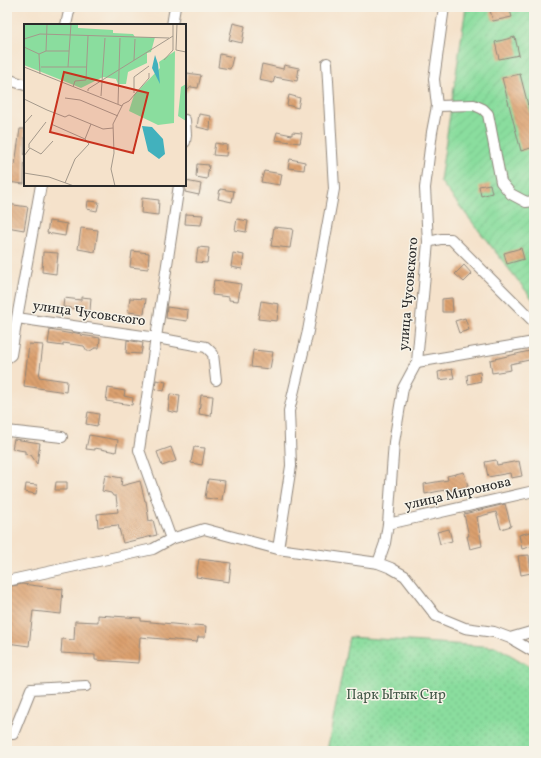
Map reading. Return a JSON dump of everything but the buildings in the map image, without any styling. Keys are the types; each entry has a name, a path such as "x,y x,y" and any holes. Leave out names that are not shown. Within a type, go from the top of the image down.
{"street":[{"path":"66,24 70,7"},
{"path":"172,24 175,7"},
{"name":"улица Чусовского","path":"378,563 385,543 388,524 394,442 403,388 417,362 428,242 425,188 437,106 434,78 444,7"},
{"path":"278,549 291,466 289,411 308,331 334,189 327,63"},
{"path":"7,79 24,85"},
{"path":"437,106 474,105 483,109 488,114 501,182 511,194 526,202 534,201"},
{"name":"улица Чусовского","path":"7,358 10,354 41,186"},
{"name":"улица Чусовского","path":"171,539 139,450 179,186"},
{"path":"428,242 441,239 451,239 534,322"},
{"name":"улица Чусовского","path":"17,318 157,338"},
{"path":"157,338 206,348 213,354 216,380"},
{"path":"417,362 534,342"},
{"path":"7,431 62,437"},
{"name":"улица Миронова","path":"388,524 534,491"},
{"path":"7,581 153,549 171,539 204,530 278,549 378,563 405,576 436,616 465,628 494,632 510,638 534,652"},
{"path":"510,638 534,631"},
{"path":"7,734 13,734 31,689 86,686"}],"green space":[{"path":"466,7 534,7 534,301 440,181"},
{"name":"Парк Ытык Сир","path":"349,637 497,647 534,669 534,751 327,751"}]}
